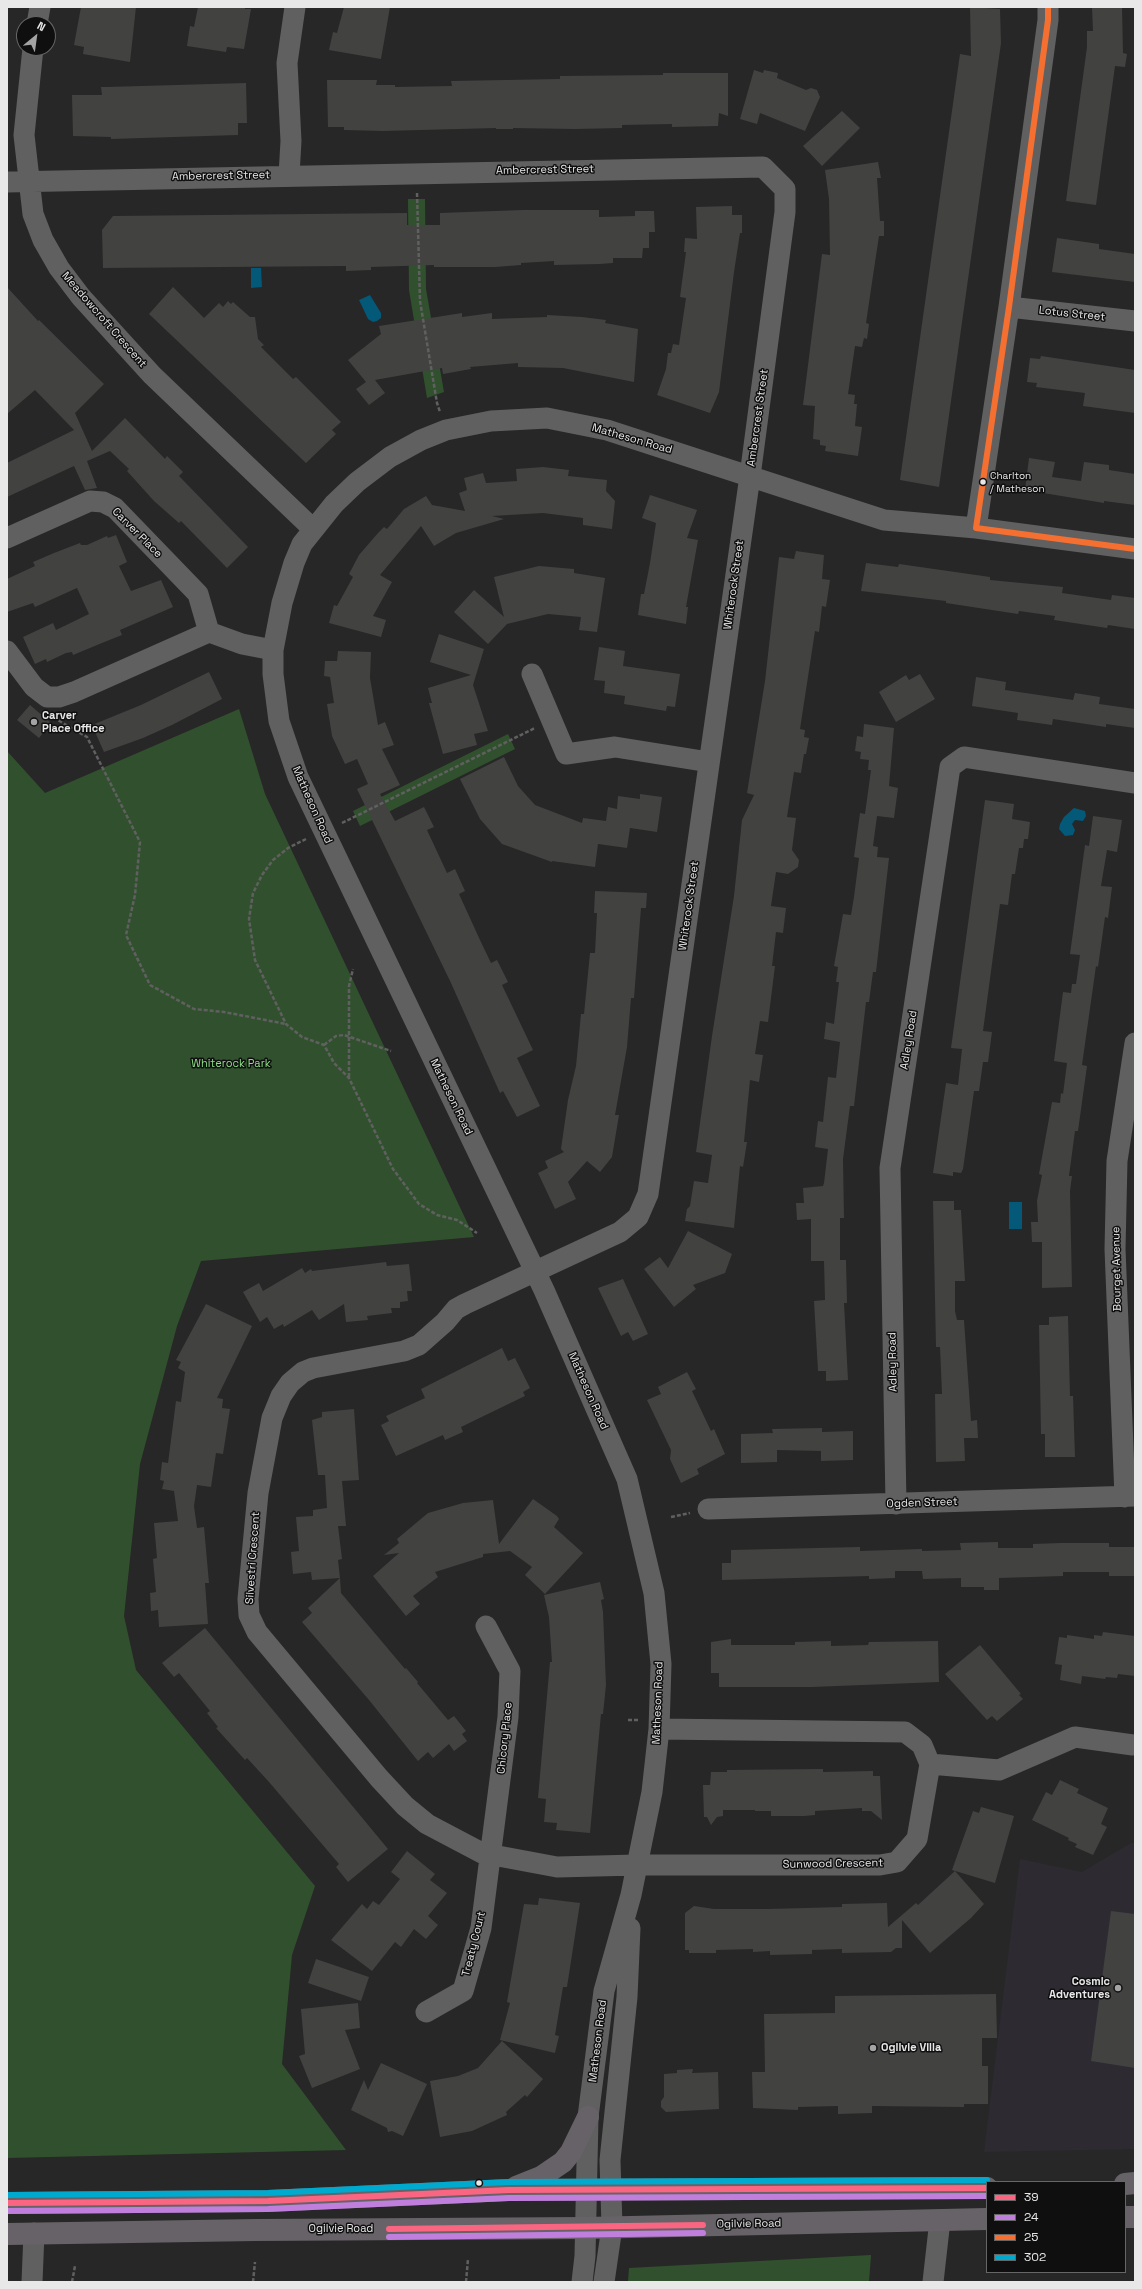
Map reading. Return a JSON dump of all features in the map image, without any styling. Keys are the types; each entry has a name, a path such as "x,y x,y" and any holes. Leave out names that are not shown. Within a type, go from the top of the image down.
{"main road":[{"path":"509,2190 540,2177 563,2162 572,2152 588,2117"},
{"path":"7,2203 268,2201 509,2190 588,2191 986,2188"},
{"name":"Ogilvie Road","path":"7,2234 264,2230 586,2228 986,2219"}],"street":[{"path":"289,175 290,141 287,63 296,7"},
{"path":"976,528 1009,307 1048,20 1048,7"},
{"name":"Meadowcroft Crescent","path":"32,56 24,135 33,214 43,240 59,268 81,297 152,375 313,529"},
{"name":"Ambercrest Street","path":"7,182 416,172 763,167 785,189 785,212 750,476"},
{"name":"Lotus Street","path":"1009,307 1135,321"},
{"name":"Matheson Road","path":"582,2282 588,2191 588,2117 604,1991 631,1895 652,1792 659,1729 661,1664 654,1593 627,1479 547,1297 298,777 279,721 273,674 273,650 282,603 294,564 302,544 334,504 357,482 390,457 421,440 446,430 491,421 547,418 607,430 884,520 976,528 1135,550"},
{"name":"Whiterock Street","path":"535,1273 620,1232 638,1217 648,1194 750,476"},
{"name":"Carver Place","path":"7,538 90,500 103,502 114,508 198,594 209,632"},
{"path":"7,651 34,687 47,696 59,697 74,692 209,632 242,644 273,650"},
{"path":"532,674 566,754 615,747 709,762"},
{"name":"Adley Road","path":"896,1504 890,1168 950,767 964,757 1135,783"},
{"name":"Bourget Avenue","path":"1130,1497 1116,1241 1118,1161 1135,1043"},
{"name":"Silvestri Crescent","path":"535,1273 456,1309 445,1322 419,1345 404,1351 313,1368 303,1372 290,1383 281,1396 272,1418 258,1493 248,1599 250,1615 257,1632 379,1778 405,1806 427,1824 451,1838 490,1855 557,1867 637,1865"},
{"name":"Ogden Street","path":"708,1508 1130,1497"},
{"name":"Chicory Place","path":"486,1626 510,1670 508,1717 490,1855"},
{"path":"659,1729 905,1732 922,1745 930,1764 1000,1770 1075,1737 1133,1745"},
{"name":"Sunwood Crescent","path":"637,1865 880,1865 897,1862 917,1839 930,1764"},
{"name":"Treaty Court","path":"426,2012 462,1991 481,1928 490,1855"},
{"name":"Matheson Road","path":"604,2282 612,2227 610,2160 627,1997 631,1895"},
{"path":"933,2282 940,2220"},
{"path":"32,2282 34,2233"}],"path":[{"path":"416,172 420,301 437,403 446,430"},
{"path":"59,697 56,719 87,737 140,842 135,895 126,935 150,985 194,1009 224,1012 286,1024"},
{"path":"338,825 551,719"},
{"path":"308,837 288,848 273,860 262,875 253,893 249,919 255,960 286,1024 302,1037 324,1046 334,1063 349,1078 393,1170 419,1204 437,1215 457,1220 477,1232"},
{"path":"349,1078 349,986 353,969"},
{"path":"324,1046 336,1036 344,1035 391,1051"},
{"path":"466,2282 468,2259"},
{"path":"252,2282 255,2262"},
{"path":"72,2282 75,2266"}],"shaded area":[{"path":"1131,1843 1135,1843 1135,2149 984,2152 1020,1859 1082,1872"}],"green space":[{"path":"408,199 425,199 426,289 444,392 427,398 409,290"},
{"name":"Whiterock Park","path":"239,709 265,794 474,1237 201,1261 177,1326 140,1464 124,1616 136,1670 315,1886 292,1955 282,2064 346,2150 7,2158 7,751 45,793"},
{"path":"508,734 515,749 360,826 353,811"},
{"path":"871,2255 869,2282 628,2282 629,2268"}],"water":[{"path":"251,268 261,268 262,287 251,288"},
{"path":"370,295 381,313 381,318 373,322 368,319 359,300"},
{"path":"1074,808 1085,811 1086,816 1083,821 1075,820 1072,824 1075,830 1073,835 1065,836 1059,829 1060,824 1064,817"},
{"path":"1009,1202 1022,1202 1022,1229 1009,1229"}],"building":[{"path":"81,7 136,7 130,62 83,54 84,47 74,45"},
{"path":"198,7 245,7 245,9 251,9 244,49 227,47 226,52 187,46 190,26 194,27"},
{"path":"344,7 390,7 381,59 329,50 333,32 337,33"},
{"path":"970,7 1000,9 1001,43 939,487 900,480 960,54 971,56"},
{"path":"1092,7 1122,7 1123,53 1127,54 1125,67 1115,66 1096,205 1066,201 1087,47 1087,31 1093,31"},
{"path":"754,70 763,73 764,70 778,73 777,78 806,90 811,88 817,90 820,97 805,131 760,113 757,124 740,119"},
{"path":"663,73 728,73 728,116 719,113 718,126 672,127 672,124 622,125 622,128 496,128 383,131 344,130 344,127 328,127 327,80 377,80 376,85 395,85 395,87 452,86 451,81 560,79 560,76 663,75"},
{"path":"246,83 247,123 238,123 238,135 111,139 111,137 73,136 72,95 102,95 101,87"},
{"path":"842,111 860,128 822,166 803,146"},
{"path":"878,162 881,178 877,178 880,221 884,221 884,236 879,236 866,323 869,324 867,339 864,338 862,347 855,346 848,394 855,395 854,404 857,404 855,426 862,427 858,456 825,451 826,446 820,445 820,440 813,439 815,406 803,405 822,254 830,255 829,199 825,170"},
{"path":"732,206 732,215 742,215 742,233 740,233 734,272 719,392 710,413 657,395 666,369 668,353 671,353 673,344 679,345 686,298 680,297 686,252 684,252 685,238 697,239 696,207"},
{"path":"523,210 599,210 599,217 635,216 635,211 654,211 655,232 649,232 649,248 643,248 642,258 613,258 613,263 600,264 554,265 554,261 521,263 521,265 495,267 434,267 434,265 371,267 371,270 346,271 346,266 103,268 102,230 113,216 407,213 407,225 440,225 440,213"},
{"path":"1057,238 1099,244 1099,249 1135,254 1135,282 1052,272"},
{"path":"7,287 38,321 39,320 104,384 75,413 92,451 125,418 165,459 167,456 183,472 179,476 248,547 227,568 181,521 179,523 154,501 127,471 129,469 110,451 87,461 97,488 85,490 74,466 7,497 7,463 74,430 35,390 7,414"},
{"path":"173,287 204,318 219,303 223,307 228,301 231,304 233,302 250,317 255,317 258,339 264,345 261,347 293,379 296,377 341,422 332,430 336,434 306,463 149,314"},
{"path":"462,313 462,317 492,313 492,319 547,317 547,315 582,317 606,320 605,323 638,329 634,382 563,368 518,367 518,363 470,367 471,369 443,374 442,368 375,380 385,393 369,405 356,389 366,382 348,360 381,334 379,326"},
{"path":"1041,356 1135,370 1135,413 1083,406 1085,393 1036,387 1037,383 1027,382 1030,358 1040,359"},
{"path":"1029,458 1055,462 1052,477 1081,481 1084,462 1109,465 1109,470 1135,474 1135,505 1104,501 1104,503 1025,490"},
{"path":"543,467 569,470 568,476 607,480 606,491 615,501 612,529 583,525 583,518 543,513 492,516 504,519 456,533 434,546 421,526 380,575 392,582 373,616 386,620 381,637 329,623 334,605 337,606 353,577 349,574 359,555 384,527 387,529 404,509 426,496 432,505 465,511 459,493 467,490 464,478 483,473 486,483 517,481 516,469"},
{"path":"650,495 697,510 687,538 698,540 686,607 688,607 686,624 638,615 641,594 644,594 656,523 642,518"},
{"path":"116,535 127,562 119,566 131,591 161,580 173,607 120,630 122,635 73,655 72,652 66,653 47,662 46,659 35,664 23,637 53,623 56,630 89,614 77,588 35,607 33,603 7,612 7,579 35,566 33,562 54,553 80,543 81,545 87,545 107,536 108,538"},
{"path":"796,551 824,555 822,579 830,580 826,607 822,606 819,632 815,631 800,729 805,730 804,737 809,738 806,754 804,754 801,773 794,772 787,817 796,818 792,850 799,860 798,867 788,874 776,872 771,906 786,908 783,933 776,932 772,966 775,966 768,1022 760,1021 755,1054 763,1055 759,1082 750,1080 744,1142 747,1142 743,1167 740,1166 734,1228 685,1221 687,1209 690,1206 694,1181 708,1183 712,1155 696,1152 712,1036 734,896 742,820 754,795 747,793 765,681 779,557 794,559"},
{"path":"866,563 898,567 899,564 990,577 990,580 1063,587 1062,593 1111,600 1112,595 1135,598 1135,629 1108,625 1107,628 1054,620 1055,616 1019,611 1018,614 946,603 946,601 861,591"},
{"path":"539,566 574,569 574,573 605,578 597,632 579,630 581,617 548,614 507,624 488,644 454,612 474,590 504,617 494,577"},
{"path":"439,634 484,649 473,685 488,731 474,734 477,745 443,754 429,703 432,703 428,688 471,675 430,662"},
{"path":"599,647 625,651 623,666 680,674 675,707 667,706 666,711 624,704 625,696 604,693 605,681 594,680"},
{"path":"338,651 371,652 370,678 378,725 385,722 394,745 382,749 400,785 380,794 395,821 424,807 434,827 427,830 447,873 455,869 465,891 459,894 480,940 491,963 497,960 508,982 502,985 533,1050 517,1058 540,1106 517,1117 503,1091 500,1093 451,983 357,789 368,784 357,759 345,764 332,736 327,704 334,703 330,677 324,676 325,661 337,661"},
{"path":"209,672 222,699 172,725 143,738 104,752 92,725 141,705"},
{"path":"920,674 935,699 896,722 879,692 906,675 909,680"},
{"path":"976,677 1006,682 1005,690 1073,700 1075,693 1100,697 1099,704 1135,709 1135,728 1106,724 1106,727 1053,719 1052,725 1017,720 1018,713 972,706"},
{"name":"Carver Place Office","path":"30,705 51,723 39,738 17,720"},
{"path":"864,724 894,728 889,786 898,788 894,818 877,816 873,846 878,847 877,857 889,858 876,972 873,972 869,1002 866,1002 854,1106 850,1106 843,1159 844,1218 840,1218 840,1260 846,1260 847,1303 844,1303 848,1380 826,1381 826,1371 818,1371 814,1301 825,1300 824,1261 811,1261 811,1219 797,1220 796,1203 804,1203 803,1188 823,1186 824,1183 828,1149 815,1147 818,1121 823,1122 828,1077 836,1078 840,1042 824,1039 826,1022 834,1024 839,982 836,982 838,967 834,966 843,914 851,915 859,858 854,857 860,813 865,814 871,770 868,770 869,760 860,759 861,752 855,751 857,736 863,737"},
{"path":"504,757 518,786 535,805 582,823 583,818 606,821 608,807 617,809 618,796 640,799 640,794 662,797 657,832 630,828 627,848 598,844 595,867 552,862 502,844 480,819 460,779"},
{"path":"985,800 1014,804 1012,819 1030,822 1028,839 1024,839 1023,848 1019,848 1015,874 1012,874 1008,905 1000,904 983,1031 992,1032 988,1062 983,1062 979,1091 974,1091 963,1169 961,1173 953,1172 953,1176 933,1173 946,1083 958,1085 962,1049 951,1048"},
{"path":"1093,816 1122,820 1117,852 1107,850 1101,886 1112,887 1108,918 1105,917 1098,967 1096,966 1082,1065 1087,1066 1078,1131 1075,1131 1069,1176 1072,1176 1070,1191 1072,1287 1042,1288 1042,1242 1032,1242 1031,1222 1038,1222 1037,1201 1042,1175 1039,1174 1052,1102 1060,1103 1061,1093 1063,1094 1067,1063 1054,1061 1063,992 1071,993 1072,984 1076,984 1080,955 1070,954 1085,845 1089,846"},
{"path":"595,891 647,893 646,908 641,908 634,998 631,998 627,1047 615,1115 619,1115 612,1157 600,1172 587,1161 568,1182 576,1199 555,1209 538,1173 548,1168 545,1161 564,1152 561,1149 568,1100 576,1066 581,1014 584,1014 590,953 595,953 597,913 594,913"},
{"path":"933,1201 954,1201 954,1210 961,1210 965,1281 955,1281 955,1311 957,1320 964,1320 971,1421 977,1420 978,1438 964,1438 965,1461 936,1462 935,1394 942,1394 940,1347 936,1347"},
{"path":"688,1231 732,1254 725,1273 693,1285 696,1289 674,1307 644,1269 660,1257 668,1268"},
{"path":"386,1262 387,1266 409,1264 412,1291 407,1291 408,1301 400,1302 400,1308 391,1308 392,1313 367,1316 368,1320 346,1322 344,1304 319,1320 312,1310 284,1327 283,1324 274,1329 267,1317 260,1322 243,1292 259,1283 263,1291 302,1268 305,1273 311,1269 312,1271"},
{"path":"623,1279 648,1334 633,1341 628,1332 621,1336 598,1288"},
{"path":"206,1304 252,1326 217,1398 223,1399 222,1408 230,1409 223,1454 216,1453 211,1487 197,1485 194,1506 197,1528 204,1527 209,1583 205,1583 208,1624 159,1627 158,1610 151,1611 150,1593 156,1592 153,1559 157,1558 154,1523 178,1521 174,1491 162,1489 164,1481 160,1480 162,1462 168,1463 176,1401 181,1402 185,1372 178,1368 181,1362 176,1360"},
{"path":"1068,1316 1070,1396 1073,1396 1075,1457 1045,1457 1045,1434 1041,1434 1039,1325 1049,1325 1049,1317"},
{"path":"502,1348 508,1361 515,1358 530,1388 523,1392 525,1396 461,1427 463,1432 445,1440 443,1435 396,1456 381,1425 389,1421 386,1416 425,1398 421,1389"},
{"path":"687,1372 696,1389 692,1391 711,1431 714,1429 725,1454 697,1469 699,1474 681,1483 670,1459 671,1450 647,1400 661,1394 658,1387"},
{"path":"354,1409 359,1480 342,1481 346,1526 338,1526 342,1559 338,1560 340,1578 312,1580 311,1572 293,1574 291,1552 299,1551 296,1517 313,1516 313,1510 327,1508 325,1475 318,1475 312,1420 322,1417 322,1412"},
{"path":"822,1428 822,1432 853,1431 853,1460 821,1461 821,1451 777,1450 777,1462 741,1463 741,1434 773,1433 772,1429"},
{"path":"533,1499 557,1516 559,1519 554,1527 583,1553 545,1594 525,1575 532,1567 510,1551 483,1554 483,1557 435,1572 438,1577 413,1596 420,1604 406,1616 373,1576 399,1553 384,1555 399,1543 397,1539 428,1513 463,1503 493,1500 499,1544"},
{"path":"998,1542 998,1548 1033,1548 1033,1544 1061,1543 1109,1543 1109,1547 1135,1547 1135,1576 1109,1576 1109,1572 1063,1572 1063,1576 999,1578 999,1590 984,1590 984,1587 961,1587 961,1578 923,1579 922,1571 895,1571 895,1578 869,1579 869,1576 722,1580 722,1563 731,1563 731,1550 860,1547 860,1551 922,1549 922,1551 961,1550 960,1543"},
{"path":"340,1578 341,1593 405,1669 406,1668 418,1682 417,1683 448,1720 454,1716 466,1731 462,1734 467,1741 454,1751 449,1744 433,1758 428,1752 418,1761 369,1700 302,1622 312,1613 308,1608"},
{"path":"600,1582 604,1599 601,1600 603,1612 606,1685 603,1714 601,1714 590,1833 556,1830 557,1823 544,1822 546,1799 538,1798 550,1662 552,1662 549,1617 544,1595"},
{"path":"205,1628 388,1849 348,1882 336,1867 339,1864 269,1782 247,1758 245,1760 216,1728 218,1727 207,1713 210,1711 179,1673 174,1677 162,1663"},
{"path":"1103,1632 1135,1636 1135,1676 1118,1674 1117,1678 1106,1677 1105,1679 1082,1676 1081,1684 1060,1680 1062,1665 1055,1664 1059,1637 1067,1638 1067,1635 1094,1639 1094,1635 1102,1636"},
{"path":"731,1639 731,1645 795,1645 795,1642 831,1641 831,1646 868,1645 869,1642 938,1641 939,1682 812,1687 719,1687 719,1673 711,1673 711,1642"},
{"path":"980,1645 1021,1694 1019,1695 1023,1699 997,1721 992,1716 987,1720 945,1674"},
{"path":"823,1769 823,1772 873,1771 873,1776 880,1776 882,1820 871,1811 862,1811 862,1808 815,1811 815,1815 804,1816 771,1816 771,1811 723,1810 723,1816 717,1817 711,1825 707,1817 704,1817 703,1785 710,1785 711,1772 727,1772 727,1770"},
{"path":"1060,1780 1079,1789 1077,1793 1108,1808 1101,1824 1107,1827 1093,1855 1075,1847 1077,1844 1068,1840 1069,1838 1032,1820 1046,1792 1052,1795"},
{"path":"981,1807 1014,1816 995,1883 952,1870 973,1811 979,1813"},
{"path":"407,1851 435,1874 430,1880 447,1893 428,1916 438,1925 426,1939 414,1929 401,1947 395,1942 372,1971 331,1940 362,1904 367,1909 373,1901 379,1905 400,1879 391,1872"},
{"path":"955,1871 984,1904 971,1918 930,1953 902,1920 902,1948 896,1948 891,1952 842,1953 842,1949 812,1950 812,1954 770,1955 770,1951 753,1952 753,1949 716,1950 716,1953 689,1953 689,1950 685,1950 685,1913 694,1906 714,1909 768,1909 842,1907 842,1904 887,1903 888,1927 916,1903 918,1905"},
{"path":"539,1898 580,1903 567,1987 563,1987 555,2035 559,2036 555,2053 500,2040 510,2003 507,2002 524,1904 538,1905"},
{"name":"Cosmic Adventures","path":"1111,1911 1135,1914 1135,2068 1091,2061"},
{"path":"316,1959 369,1977 361,2001 308,1983"},
{"name":"Ogilvie Villa","path":"996,1994 997,2038 982,2038 982,2066 988,2066 988,2104 964,2104 964,2107 872,2106 872,2113 838,2114 838,2106 798,2107 798,2110 753,2108 752,2072 765,2072 764,2014 835,2013 835,1996"},
{"path":"358,2003 360,2028 345,2030 360,2069 312,2088 299,2056 305,2054 301,2009"},
{"path":"502,2041 543,2079 527,2097 525,2095 506,2112 507,2115 472,2131 440,2137 430,2081 458,2076 478,2068"},
{"path":"381,2063 427,2084 403,2136 392,2131 388,2132 387,2128 351,2110 364,2080 368,2090"},
{"path":"693,2069 692,2073 718,2072 719,2109 666,2112 661,2107 661,2101 664,2097 664,2074 677,2073 677,2070"}],"transit line":[{"name":"25","path":"976,528 1009,307 1048,20 1048,7"},
{"name":"25","path":"976,528 1135,549"},
{"name":"302","path":"7,2195 268,2193 509,2182 987,2180"},
{"name":"39","path":"7,2203 268,2201 509,2190 986,2188"},
{"name":"24","path":"7,2211 268,2209 509,2198 986,2196"},
{"name":"39","path":"389,2229 703,2225"},
{"name":"24","path":"389,2237 703,2233"}],"place":[{"name":"Charlton / Matheson","path":"983,482"},
{"name":"Carver Place Office","path":"34,722"},
{"name":"Cosmic Adventures","path":"1118,1988"},
{"name":"Ogilvie Villa","path":"873,2048"}]}
